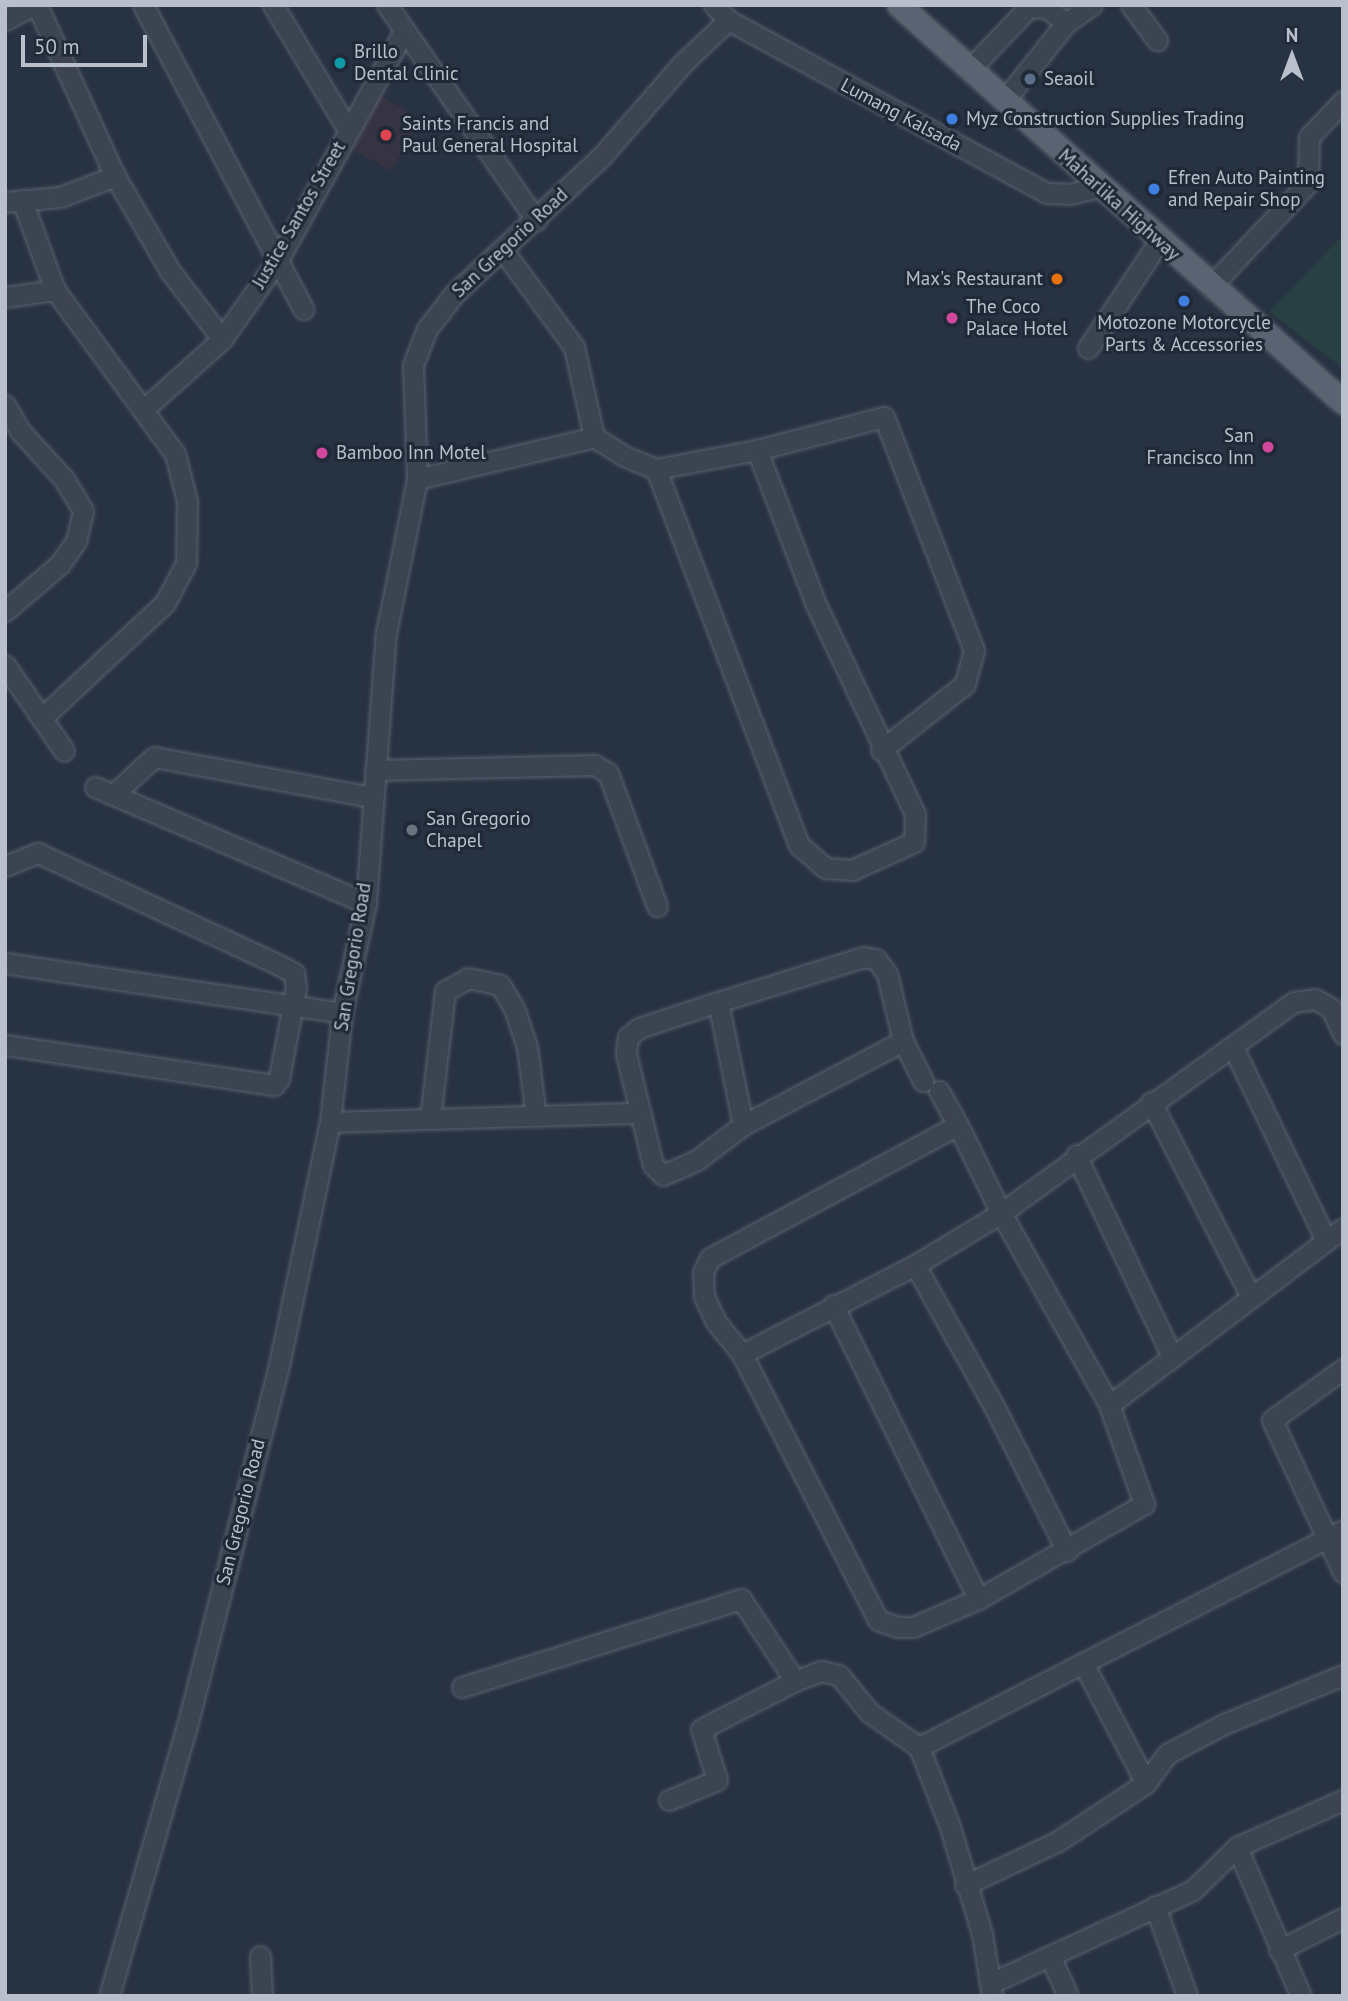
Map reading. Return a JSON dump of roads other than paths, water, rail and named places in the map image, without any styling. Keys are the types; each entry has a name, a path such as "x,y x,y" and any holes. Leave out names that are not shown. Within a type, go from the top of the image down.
{"main road":[{"name":"Maharlika Highway","path":"899,5 1210,287 1343,402"}],"street":[{"path":"5,20 35,5 116,176 170,271 222,339"},
{"path":"143,5 303,309"},
{"path":"273,5 348,130"},
{"path":"387,5 403,33 536,220"},
{"name":"Lumang Kalsada","path":"714,5 728,20 1046,192 1070,194 1099,187"},
{"path":"1004,101 1066,23 1093,5"},
{"path":"1130,5 1157,40"},
{"path":"970,69 1028,8 1045,7 1066,23"},
{"name":"San Gregorio Road","path":"109,1996 186,1730 278,1370 330,1122 342,1013 366,903 386,633 417,479 413,365 427,328 455,293 536,220 728,20"},
{"name":"Justice Santos Street","path":"143,410 222,339 278,260 403,33"},
{"path":"1210,287 1308,183 1310,137 1343,101"},
{"path":"44,716 165,603 186,563 187,501 175,454 55,290 13,201 60,197 116,176"},
{"path":"1088,348 1159,241"},
{"path":"502,249 574,346 594,437"},
{"path":"5,297 55,290"},
{"path":"5,405 20,431 64,479 83,511 76,541 60,564 5,611"},
{"path":"417,479 594,437 656,469 757,450 884,417 974,650 965,684 881,750"},
{"path":"656,469 799,845 825,868 852,870 914,842 915,814 881,750 815,602 757,450"},
{"path":"5,664 44,716 64,751"},
{"path":"114,794 154,757 373,797"},
{"path":"375,770 595,765 608,773 657,906"},
{"path":"95,787 366,903"},
{"path":"5,866 38,853 294,973 292,1006 274,1086 5,1045"},
{"path":"903,1041 743,1125 697,1160 663,1175 653,1165 626,1053 628,1037 639,1028 863,957 876,959 887,974 903,1041 958,1125 1002,1213 1109,1405 1144,1504 1067,1551 978,1598 913,1627 878,1620 742,1354 716,1322 704,1296 703,1272 710,1258 958,1125"},
{"path":"5,963 342,1013"},
{"path":"430,1119 445,990 468,978 500,985 514,1008 527,1047 536,1116"},
{"path":"742,1354 915,1265 1002,1213 1076,1155 1294,1002 1315,999 1331,1008 1343,1034"},
{"path":"718,1002 743,1125"},
{"path":"1233,1047 1326,1240"},
{"path":"1151,1102 1250,1295"},
{"path":"330,1122 639,1113"},
{"path":"1076,1155 1172,1356"},
{"path":"1109,1405 1250,1295 1343,1228"},
{"path":"915,1265 995,1408 1067,1551"},
{"path":"833,1305 978,1598"},
{"path":"1343,1369 1272,1420 1336,1535 1343,1572"},
{"path":"919,1747 1336,1535"},
{"path":"462,1687 741,1598 795,1681"},
{"path":"1084,1665 1146,1783"},
{"path":"668,1800 716,1780 701,1729 795,1681 821,1671 839,1675 870,1713 919,1747 950,1827 965,1885 982,1934 992,1990 1050,1956 1193,1890 1237,1847 1343,1800"},
{"path":"965,1885 1058,1841 1146,1783 1167,1754 1224,1724 1343,1675"},
{"path":"1237,1847 1301,1996"},
{"path":"1155,1906 1186,1996"},
{"path":"1279,1950 1343,1919"},
{"path":"260,1956 262,1996"},
{"path":"1050,1956 1068,1996"}],"place":[{"name":"Brillo Dental Clinic","path":"340,63"},
{"name":"Seaoil","path":"1030,79"},
{"name":"Myz Construction Supplies Trading","path":"952,119"},
{"name":"Saints Francis and Paul General Hospital","path":"386,135"},
{"name":"Efren Auto Painting and Repair Shop","path":"1154,189"},
{"name":"Max's Restaurant","path":"1057,279"},
{"name":"Motozone Motorcycle Parts & Accessories","path":"1184,301"},
{"name":"The Coco Palace Hotel","path":"952,318"},
{"name":"San Francisco Inn","path":"1268,447"},
{"name":"Bamboo Inn Motel","path":"322,453"},
{"name":"San Gregorio Chapel","path":"412,830"}]}
